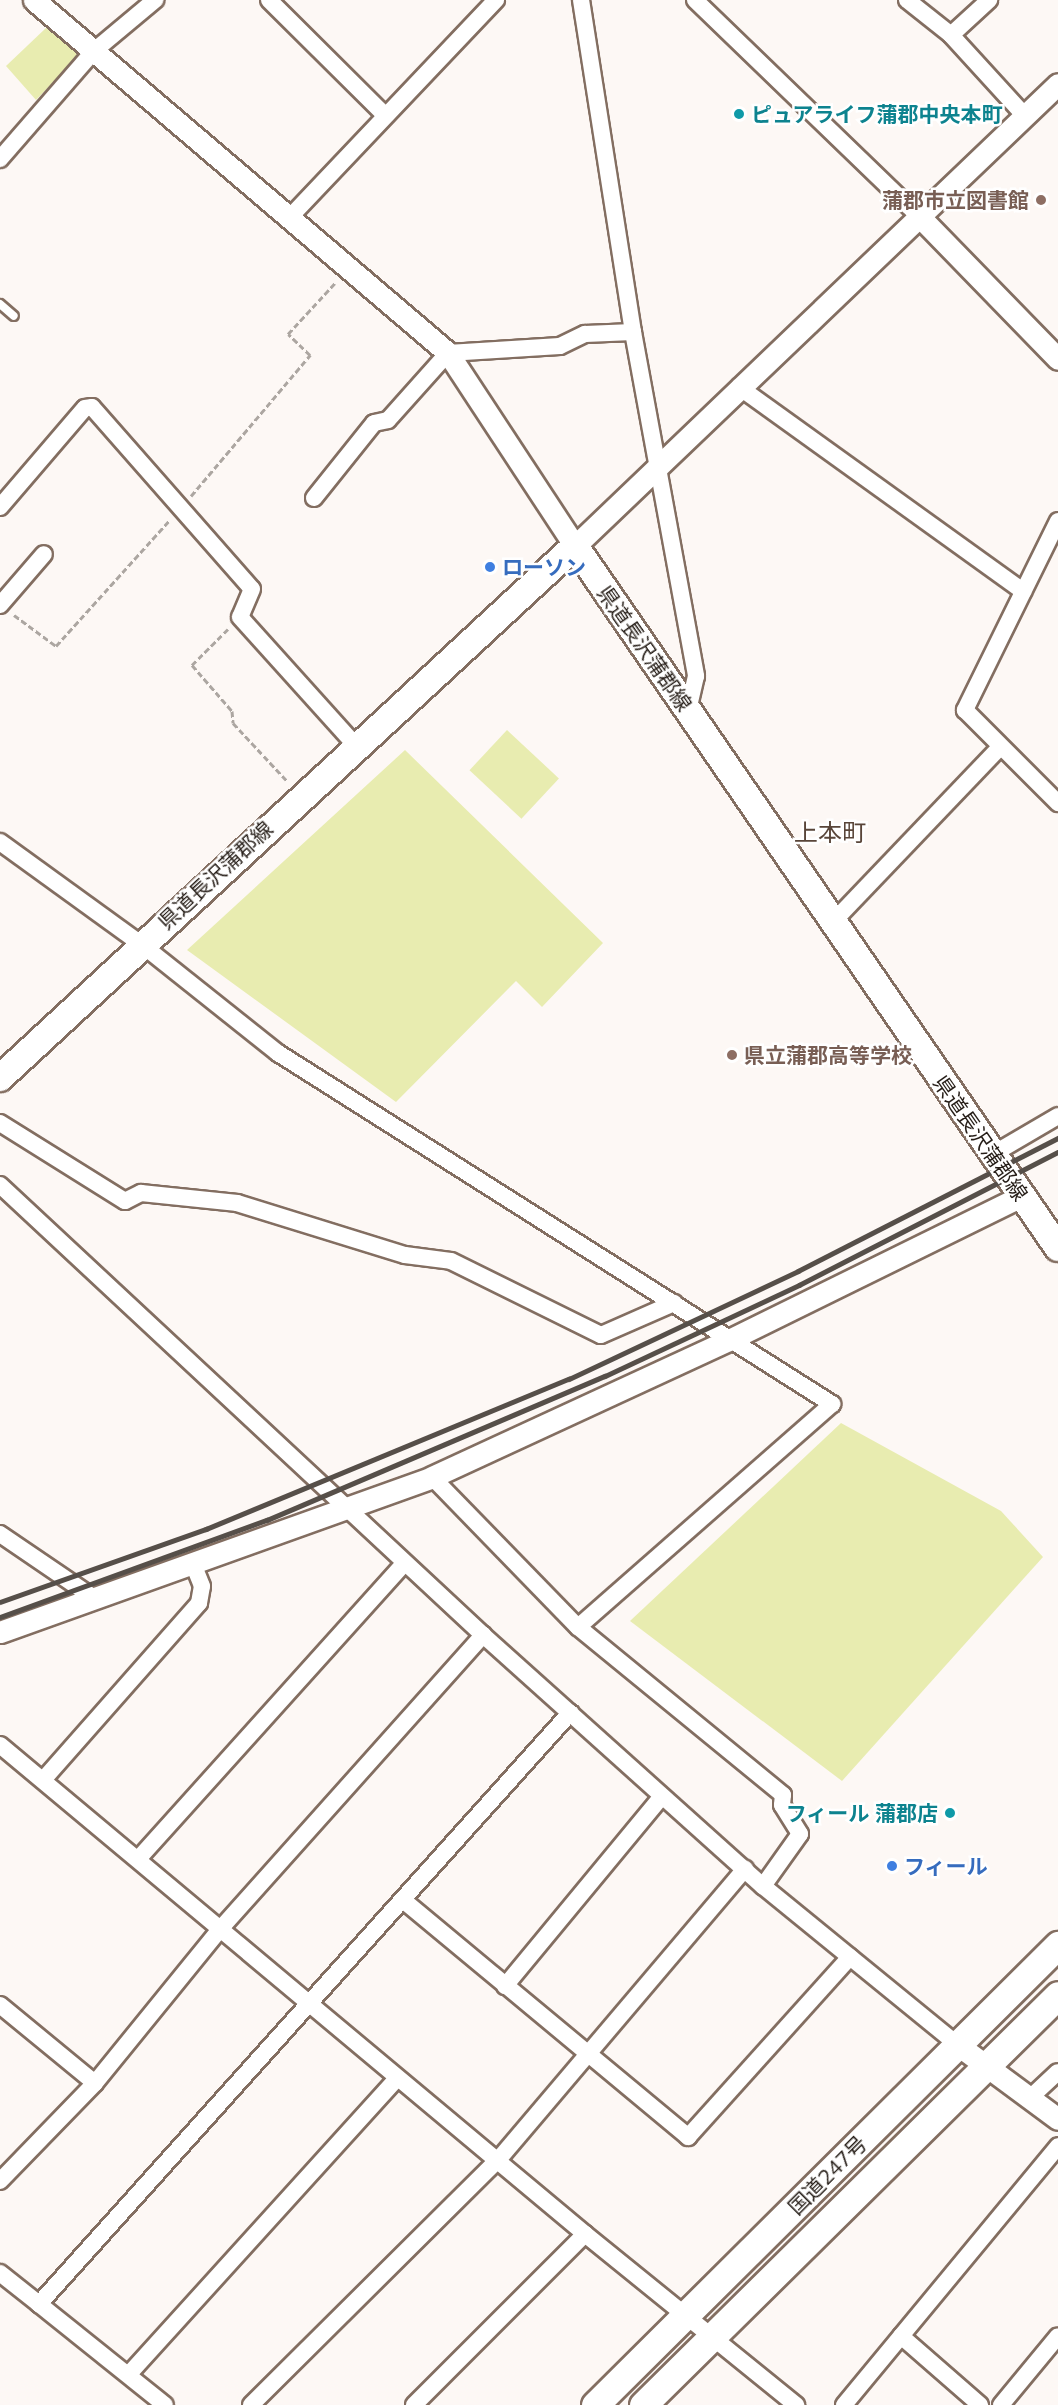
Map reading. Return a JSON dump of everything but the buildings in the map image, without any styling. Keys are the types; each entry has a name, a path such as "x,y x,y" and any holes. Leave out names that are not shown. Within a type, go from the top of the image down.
{"highway":[{"name":"国道247号","path":"595,2405 1058,1945"},
{"name":"国道247号","path":"643,2405 1058,1995"}],"main road":[{"name":"県道長沢蒲郡線","path":"0,1078 141,944 574,546 1058,1248"}],"street":[{"path":"34,0 350,266 448,353 574,546 1058,84"},
{"path":"0,159 94,51 155,0"},
{"path":"269,0 385,115"},
{"path":"291,216 496,0"},
{"path":"581,0 633,332 696,675 688,710"},
{"path":"695,0 919,216 1058,358"},
{"path":"907,0 951,35 1024,115"},
{"path":"951,35 989,0"},
{"path":"314,498 374,423 388,420 448,353 560,346 585,334 633,332"},
{"path":"739,387 1023,591"},
{"path":"3,496 92,407 178,511 252,589 240,617 356,746"},
{"path":"1056,529 965,710 1058,802"},
{"path":"5,609 44,555"},
{"path":"832,923 1000,747"},
{"path":"0,842 141,944 278,1053 832,1404 578,1627"},
{"path":"993,1154 1058,1116"},
{"path":"0,1123 125,1201 141,1193 237,1203 405,1255 451,1261 601,1335 674,1303"},
{"path":"0,1185 345,1511 763,1886 958,2045 1032,2096 1058,2119"},
{"path":"0,1632 194,1566 432,1477 729,1340 1022,1196"},
{"path":"432,1477 578,1627 783,1795 782,1804 800,1834 763,1886"},
{"path":"0,1534 97,1600"},
{"path":"139,1858 404,1564"},
{"path":"43,1780 199,1603 202,1586 194,1566"},
{"path":"0,2181 95,2083 222,1927 483,1635"},
{"path":"39,2304 570,1713"},
{"path":"0,1745 311,2002 396,2080 498,2160 585,2234 714,2335 796,2405"},
{"path":"506,1986 662,1796"},
{"path":"251,2405 498,2160 745,1869"},
{"path":"403,1900 688,2137 850,1958"},
{"path":"0,2005 95,2083"},
{"path":"1032,2096 1058,2072"},
{"path":"129,2374 396,2080"},
{"path":"844,2405 1058,2146"},
{"path":"414,2405 585,2234"},
{"path":"0,2273 165,2405"},
{"path":"901,2336 980,2405"},
{"path":"1001,2405 1058,2336"}],"lane":[{"path":"0,304 14,316"}],"path":[{"path":"5,609 56,646 178,511 310,355 288,334 350,266"},
{"path":"240,617 192,665 232,711 233,723 301,796"}],"green space":[{"path":"47,27 80,54 36,100 6,66"},
{"path":"507,730 559,778 521,819 469,770"},
{"path":"405,750 603,943 542,1007 516,981 396,1102 187,950"},
{"path":"841,1423 1001,1511 1043,1557 842,1781 630,1621"}],"railway":[{"path":"0,1602 206,1529 569,1379 798,1271 1058,1138"},
{"path":"0,1617 267,1520 605,1376 799,1285 1058,1152"}],"place":[{"name":"ピュアライフ蒲郡中央本町","path":"739,114"},
{"name":"蒲郡市立図書館","path":"1041,200"},
{"name":"ローソン","path":"490,567"},
{"name":"県立蒲郡高等学校","path":"732,1055"},
{"name":"フィール 蒲郡店","path":"950,1813"},
{"name":"フィール","path":"892,1866"}],"district":[{"name":"上本町","path":"830,833"}]}
